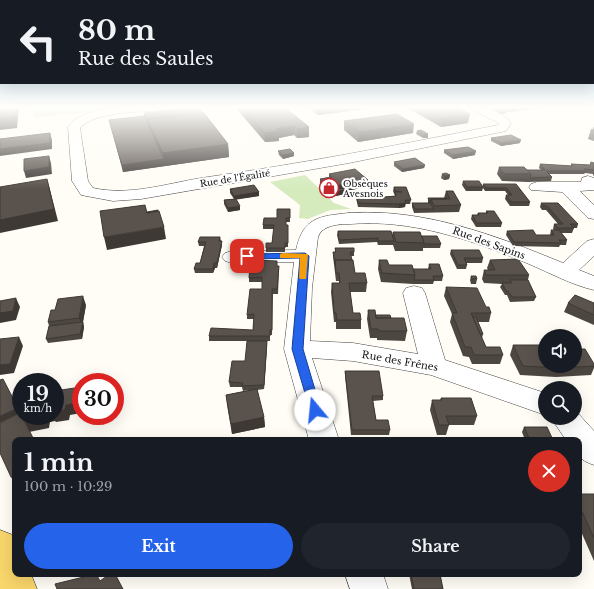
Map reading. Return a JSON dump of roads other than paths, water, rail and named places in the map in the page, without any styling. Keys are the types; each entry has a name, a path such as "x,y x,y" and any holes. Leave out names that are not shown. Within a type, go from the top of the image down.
{"main road":[{"path":"0,548 12,575"},
{"path":"13,577 18,589"}],"street":[{"name":"Rue de l'Égalité","path":"75,134 80,180 87,192 112,197 334,162 470,134"},
{"path":"537,187 589,186 591,185 588,181"},
{"path":"566,187 594,214"},
{"name":"Rue des Sapins","path":"305,256 307,237 311,231 326,222 339,219 369,217 422,221 466,232 594,284"},
{"path":"566,272 594,245"},
{"path":"232,257 305,256 297,349 323,437"},
{"path":"414,293 434,366"},
{"name":"Rue des Frênes","path":"297,349 353,352 434,366 538,402"},
{"path":"571,425 581,437"},
{"path":"582,438 594,452"},
{"path":"365,577 369,589"}],"place":[{"name":"Obsèques Avesnois","path":"329,188"}]}
